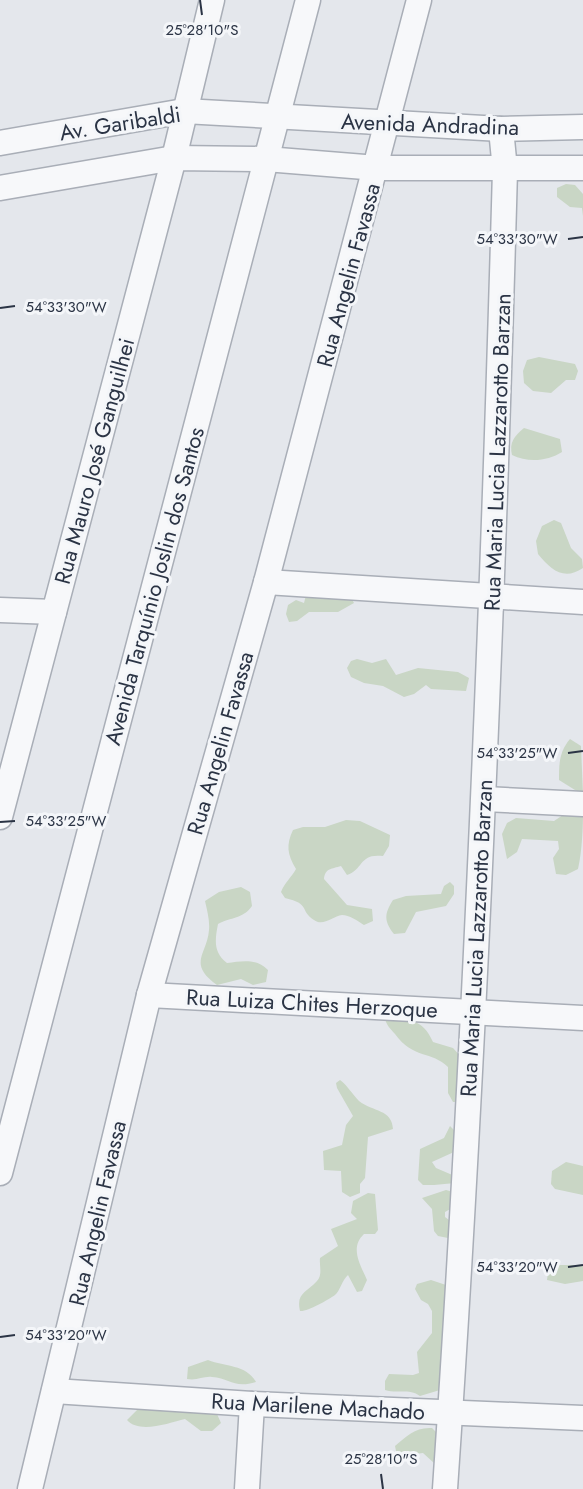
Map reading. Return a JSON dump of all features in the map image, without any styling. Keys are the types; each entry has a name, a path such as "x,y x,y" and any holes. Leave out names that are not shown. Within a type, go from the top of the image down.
{"street":[{"name":"Rua Mauro José Ganguilhei","path":"0,817 174,158 212,0"},
{"name":"Avenida Tarquínio Joslin dos Santos","path":"0,1173 308,0"},
{"name":"Rua Angelin Favassa","path":"30,1489 149,995 266,582 377,168 419,0"},
{"name":"Av. Garibaldi","path":"0,143 184,111 277,117"},
{"name":"Avenida Andradina","path":"277,117 501,129 583,127"},
{"name":"Rua Maria Lucia Lazzarotto Barzan","path":"445,1489 484,799 493,596 505,171 501,129"},
{"name":"Av. Garibaldi","path":"0,188 174,158 266,159 377,168 505,171 583,168"},
{"path":"266,582 583,602"},
{"path":"0,610 54,612"},
{"path":"484,799 583,804"},
{"name":"Rua Luiza Chites Herzoque","path":"149,995 583,1017"},
{"name":"Rua Marilene Machado","path":"54,1391 252,1404 583,1418"},
{"path":"248,1489 252,1404"}],"green space":[{"path":"566,184 575,185 583,194 583,216 582,208 570,207 557,197 557,188"},
{"path":"539,357 575,364 578,371 575,380 566,380 551,393 533,391 524,383 523,371 527,360"},
{"path":"524,428 560,439 562,452 538,460 518,458 512,455 513,440"},
{"path":"554,520 561,523 571,548 582,559 583,568 576,572 564,574 558,572 538,554 536,541 542,526"},
{"path":"306,595 350,596 354,603 338,612 309,612 297,621 289,622 286,614 288,605 296,600 304,603"},
{"path":"357,659 372,663 386,659 396,675 418,668 458,672 469,678 466,691 431,689 426,685 414,694 404,697 383,686 364,683 351,677 347,668 351,661"},
{"path":"570,739 581,746 583,795 559,780 562,753"},
{"path":"572,809 583,810 578,869 566,875 556,874 553,858 559,849 558,841 522,839 517,852 507,859 502,834 507,823 516,818 554,821"},
{"path":"346,820 360,821 390,835 389,846 383,856 366,859 347,875 341,866 330,870 325,875 324,879 347,905 372,909 373,921 364,925 342,915 324,922 317,922 302,905 285,898 281,892 296,869 288,850 293,830 303,827 325,827"},
{"path":"450,882 454,886 454,894 446,906 416,912 405,933 394,934 386,917 393,900 406,896 441,894 444,886"},
{"path":"241,887 250,892 252,906 241,916 218,924 217,950 227,963 249,961 263,966 268,970 266,982 253,985 241,979 217,985 203,971 201,965 209,930 205,901 219,892"},
{"path":"385,1018 408,1020 419,1024 433,1042 453,1048 462,1058 459,1102 453,1102 448,1093 448,1067 402,1042 386,1023"},
{"path":"340,1080 364,1105 385,1114 392,1123 393,1129 368,1137 365,1178 360,1184 360,1193 350,1197 342,1192 341,1171 324,1170 323,1151 342,1145 346,1125 353,1116 337,1088 336,1083"},
{"path":"450,1126 456,1132 454,1152 432,1162 436,1168 457,1177 455,1183 423,1185 418,1180 420,1149 444,1138"},
{"path":"566,1162 583,1166 583,1195 555,1189 551,1184 552,1171"},
{"path":"446,1190 453,1192 452,1208 445,1212 445,1217 453,1223 454,1234 448,1238 438,1236 434,1231 432,1209 422,1198"},
{"path":"368,1193 375,1194 378,1230 375,1234 364,1234 357,1245 359,1263 367,1280 362,1291 357,1292 348,1275 335,1295 323,1303 300,1311 299,1300 320,1276 320,1258 338,1246 331,1229 357,1219 351,1213 353,1201"},
{"path":"549,1265 583,1265 583,1281 565,1284 547,1280"},
{"path":"431,1280 446,1285 440,1390 420,1396 411,1392 385,1390 385,1381 389,1374 419,1373 417,1352 432,1333 432,1311 428,1304 421,1300 415,1289 417,1284"},
{"path":"208,1360 241,1369 252,1376 256,1382 237,1384 212,1377 187,1379 188,1367"},
{"path":"205,1405 217,1414 221,1423 212,1431 201,1431 185,1419 146,1427 132,1424 127,1420 139,1408"},
{"path":"432,1428 438,1434 442,1462 434,1463 423,1453 397,1456 395,1446 403,1439 416,1431"}]}
